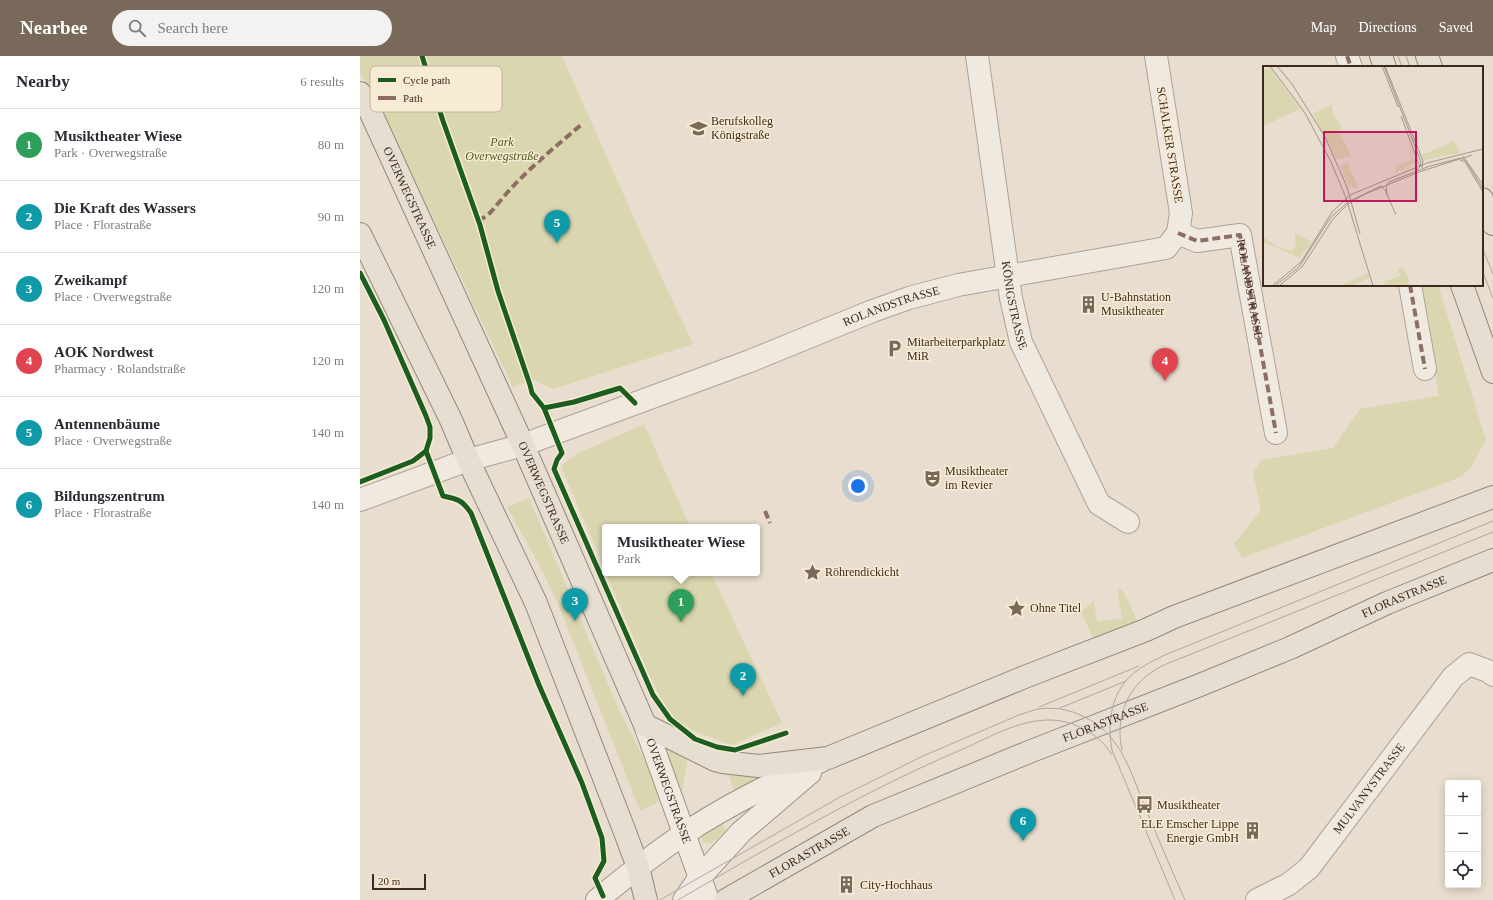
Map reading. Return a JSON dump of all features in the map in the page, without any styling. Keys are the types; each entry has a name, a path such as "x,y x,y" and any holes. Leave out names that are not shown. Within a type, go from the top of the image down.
{"main road":[{"path":"1381,56 1385,66"},
{"path":"1427,56 1431,66"},
{"name":"OVERWEGSTRASSE","path":"360,93 370,111"},
{"name":"OVERWEGSTRASSE","path":"370,112 523,445 645,725"},
{"path":"1483,201 1493,224"},
{"path":"360,234 451,420 468,460 536,603 638,867 646,900"},
{"path":"1462,286 1493,372"},
{"path":"645,725 714,760 723,762 758,766 828,758 1195,609 1493,498"},
{"name":"FLORASTRASSE","path":"726,900 873,816 1022,754 1200,685 1290,648 1387,603 1493,560"}],"street":[{"name":"KÖNIGSTRASSE","path":"977,56 1011,298 1021,342 1099,504 1128,522"},
{"name":"SCHALKER STRASSE","path":"1156,56 1181,213 1178,233"},
{"path":"1347,56 1351,66"},
{"name":"ROLANDSTRASSE","path":"360,500 468,460 523,445 750,361 870,312 909,298 958,285 1166,248 1178,233 1197,241 1240,234 1276,433"},
{"path":"1410,286 1425,369"},
{"name":"MULVANYSTRASSE","path":"1257,900 1289,884 1309,868 1453,676 1469,664 1488,671 1493,675"},
{"name":"OVERWEGSTRASSE","path":"645,725 708,900"},
{"path":"597,900 638,867 684,834 726,808 783,778 828,758"},
{"path":"684,900 700,877 741,832 828,758"}],"green space":[{"name":"Park Overwegstraße","path":"360,56 562,56 641,234 693,344 553,389 534,380 513,387 411,172 380,112 502,112 502,66 370,66 370,92 360,72"},
{"path":"1420,286 1438,286 1486,440 1471,467 1461,477 1242,558 1234,544 1261,510 1253,473 1262,460 1333,448 1360,409 1439,396"},
{"path":"644,424 689,524 602,524 602,563 561,466 575,455"},
{"path":"529,498 617,705 652,777 659,802 640,811 561,611 544,574 507,507"},
{"path":"607,576 712,576 782,723 732,745 699,733 679,723 665,706 651,679"},
{"path":"1117,589 1122,589 1138,622 1094,640 1081,612 1094,601 1097,622 1122,618"},
{"path":"662,742 688,757 682,792"},
{"path":"727,769 764,774 734,791"},
{"path":"721,823 726,831 712,843 704,843 702,836 712,827"}],"tram line":[{"path":"1398,56 1402,66"},
{"path":"1406,56 1410,66"},
{"path":"1483,249 1493,274"},
{"path":"1483,273 1493,298"},
{"path":"1175,900 1112,750 1110,728 1113,707 1116,697 1127,680 1142,667 1165,655 1493,521"},
{"path":"1122,750 1120,728 1129,696 1135,687 1156,669 1170,662 1493,532"},
{"path":"1039,707 1139,666"},
{"path":"1060,708 1126,681"},
{"path":"660,900 840,797 923,756 1019,715 1036,709 1049,708 1069,711 1092,721 1104,730 1121,752 1128,765 1185,900"},
{"path":"678,900 854,801 926,765 1016,726 1049,720 1067,722 1093,734 1107,747 1112,755"}],"marked path":[{"path":"1347,56 1351,66"},
{"path":"478,220 482,219 494,209 510,189 550,151 582,124"},
{"path":"1178,233 1197,241 1240,235 1276,433"},
{"path":"1410,286 1425,369"},
{"path":"765,511 770,523"}],"cycle path":[{"path":"422,56 425,66"},
{"path":"440,112 480,225 498,291 532,393 544,408 562,453 557,460 554,469 653,695 670,719 695,739 717,747 735,750 786,733"},
{"path":"360,273 384,320 426,416 430,427 430,438 426,451 443,496 459,501 465,505 471,513 539,685 582,783 602,838 604,861 595,878 603,896"},
{"path":"544,408 574,402 620,388 635,403"},
{"path":"360,482 413,461 426,451"}],"place":[{"name":"Berufskolleg Königstraße","path":"698,128"},
{"name":"Antennenbäume","path":"557,243"},
{"name":"U-Bahnstation Musiktheater","path":"1088,304"},
{"name":"Mitarbeiterparkplatz MiR","path":"894,349"},
{"name":"AOK Nordwest","path":"1165,381"},
{"name":"Musiktheater im Revier","path":"932,478"},
{"name":"Röhrendickicht","path":"812,572"},
{"name":"Ohne Titel","path":"1017,608"},
{"name":"Zweikampf","path":"575,621"},
{"name":"Musiktheater Wiese","path":"681,622"},
{"name":"Die Kraft des Wassers","path":"743,696"},
{"name":"Musiktheater","path":"1144,805"},
{"name":"ELE Emscher Lippe Energie GmbH","path":"1252,831"},
{"name":"Bildungszentrum","path":"1023,841"},
{"name":"City-Hochhaus","path":"847,885"}]}
